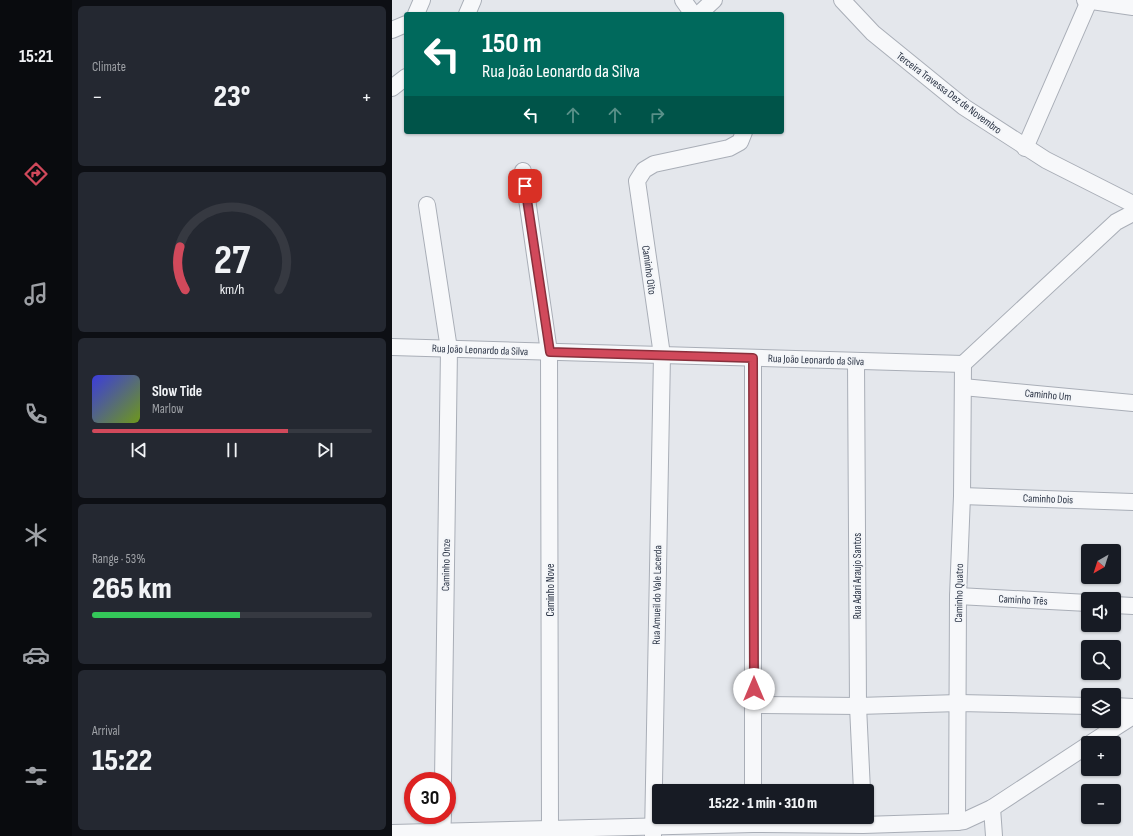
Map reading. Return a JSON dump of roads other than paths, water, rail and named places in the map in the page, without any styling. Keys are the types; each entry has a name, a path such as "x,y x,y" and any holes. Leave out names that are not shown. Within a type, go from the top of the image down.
{"street":[{"path":"417,12 422,0"},
{"path":"468,12 473,0"},
{"path":"683,0 692,12"},
{"path":"702,12 714,0"},
{"name":"Terceira Travessa Dez de Novembro","path":"842,0 873,33 904,60 964,107 1046,160 1133,204"},
{"path":"1026,148 1087,1 1133,7"},
{"path":"392,30 404,25"},
{"path":"392,88 404,79"},
{"name":"Caminho Oito","path":"662,355 637,186 639,175 654,164 729,148 740,142 743,134"},
{"name":"Caminho Nove","path":"523,171 550,352 550,828"},
{"name":"Caminho Onze","path":"427,205 449,349 443,772"},
{"path":"964,364 1116,222 1133,213"},
{"name":"Rua João Leonardo da Silva","path":"392,347 964,364"},
{"name":"Rua Amueil do Vale Lacerda","path":"653,831 662,355"},
{"path":"753,358 753,784"},
{"name":"Rua Adari Araujo Santos","path":"856,361 858,706 862,784"},
{"name":"Caminho Quatro","path":"957,822 959,703 958,596 962,496 964,364"},
{"name":"Caminho Um","path":"963,387 1133,403"},
{"name":"Caminho Dois","path":"962,496 1133,502"},
{"name":"Caminho Três","path":"958,596 1081,603"},
{"path":"1121,605 1133,606"},
{"path":"754,704 858,706 959,703 1081,706"},
{"path":"1121,706 1133,707"},
{"path":"1102,736 1133,716"},
{"path":"874,821 964,821 992,808 1081,750"},
{"path":"992,808 994,836"},
{"path":"392,833 442,827 653,831 717,824"}]}
